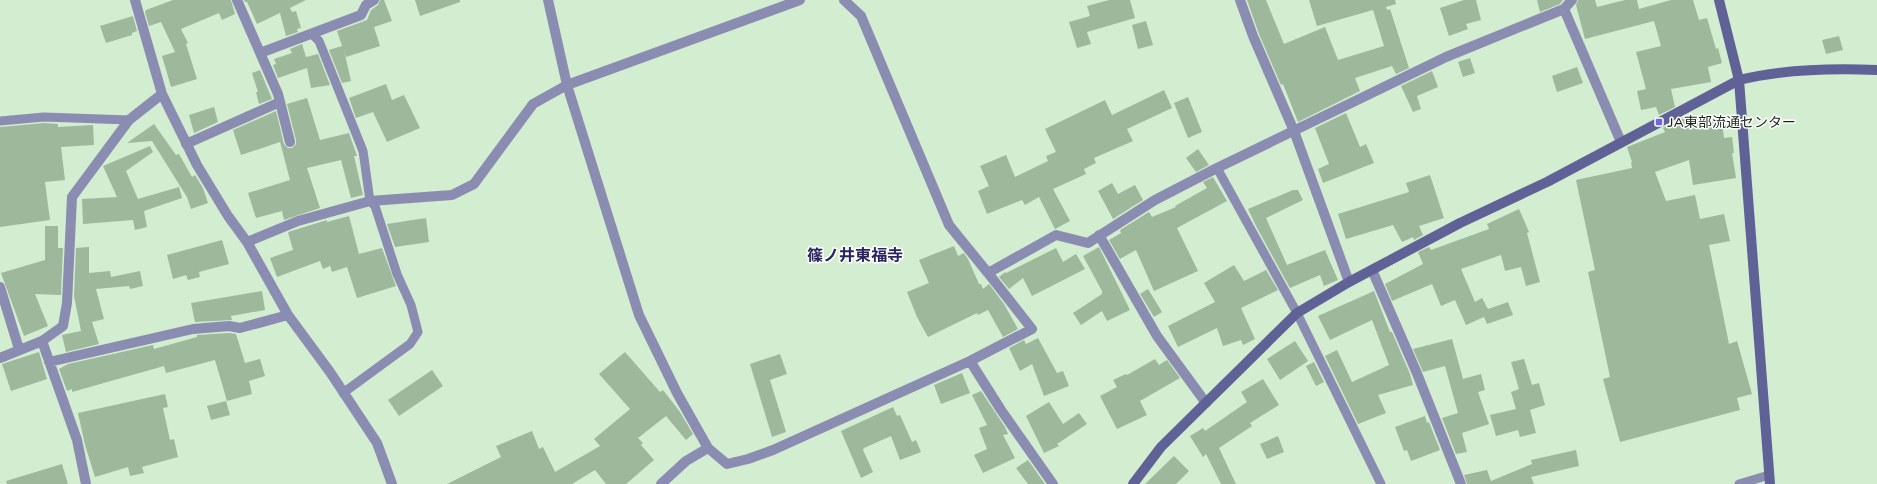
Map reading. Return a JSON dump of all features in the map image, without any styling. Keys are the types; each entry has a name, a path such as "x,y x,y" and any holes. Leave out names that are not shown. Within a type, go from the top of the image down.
{"street":[{"path":"237,0 280,102 290,142"},
{"path":"260,53 361,15 366,5 374,0"},
{"path":"548,0 568,85 639,314 677,393 708,448 727,464 748,459 773,450 970,361 1032,329 949,225 861,16 844,0"},
{"path":"246,242 298,221 370,201 452,195 474,184 533,104 568,85 800,0"},
{"path":"1240,0 1253,36 1294,131 1349,282"},
{"path":"988,273 1056,235 1088,242 1155,200 1218,168 1446,57 1564,9 1572,0"},
{"path":"1719,0 1740,80 1769,480"},
{"path":"139,2 162,94 197,165 246,242 288,315 344,393 377,443 392,484"},
{"path":"1564,9 1621,142"},
{"path":"1133,484 1161,447 1297,313 1349,282 1460,223 1547,182 1740,80 1758,76 1830,68 1877,70"},
{"path":"0,358 19,349 42,341 63,326 67,303 72,198 129,120 162,94"},
{"path":"186,144 280,102"},
{"path":"1099,235 1156,336 1206,403"},
{"path":"1372,270 1416,371 1461,484"},
{"path":"0,287 19,349"},
{"path":"49,362 193,329 229,326 240,328 288,315"},
{"path":"42,341 77,440 86,484"},
{"path":"970,361 1001,410 1053,484"},
{"path":"661,484 686,461 708,448"}],"lane":[{"path":"312,34 319,41 363,151 370,201 375,206 397,274 412,305 418,332 410,344 344,393"},
{"path":"0,121 44,117 129,120"},
{"path":"1218,168 1297,313 1381,484"},
{"path":"1739,484 1769,480"}],"building":[{"path":"173,0 231,0 235,14 222,20 219,13 181,29 188,43 186,44 197,79 171,87 162,56 175,52 161,22 149,26 145,12 146,10"},
{"path":"244,0 306,0 290,8 292,12 296,11 301,28 297,29 298,32 286,36 280,13 257,24 247,2"},
{"path":"380,0 384,0 392,21 374,27 380,46 346,57 344,50 351,81 342,83 329,50 342,46 337,31 367,20 371,10 378,5"},
{"path":"415,0 460,0 460,2 420,16"},
{"path":"1109,0 1130,0 1135,18 1087,32 1091,44 1077,48 1069,22 1090,16 1087,6"},
{"path":"1247,0 1266,0 1284,44 1325,27 1338,60 1384,46 1373,10 1317,26 1309,0 1395,0 1396,4 1386,7 1387,10 1390,9 1409,68 1396,74 1392,66 1355,78 1360,91 1298,122 1283,84 1281,85 1259,34"},
{"path":"1464,0 1476,0 1481,20 1466,24 1468,29 1449,36 1440,8"},
{"path":"1537,0 1563,0 1560,4 1540,12"},
{"path":"1578,0 1595,0 1597,7 1625,0 1637,0 1639,9 1671,0 1693,0 1699,20 1707,18 1716,49 1718,48 1722,63 1708,67 1711,82 1671,89 1675,107 1659,115 1656,107 1641,110 1637,91 1646,89 1636,52 1661,46 1654,21 1585,39 1576,5"},
{"path":"133,16 137,31 132,33 132,35 106,43 100,26"},
{"path":"1146,21 1153,45 1138,49 1132,25"},
{"path":"1839,36 1843,50 1826,54 1822,40"},
{"path":"302,44 306,57 318,54 330,85 311,88 307,68 278,78 273,65 276,64 274,59 292,53 290,49"},
{"path":"1470,58 1475,73 1463,77 1458,62"},
{"path":"1577,67 1583,83 1557,92 1552,76"},
{"path":"260,70 272,99 259,104 256,92 258,92 252,73"},
{"path":"1432,71 1438,87 1417,96 1421,109 1413,112 1401,86"},
{"path":"386,84 392,100 404,95 420,128 387,142 373,112 356,118 349,98"},
{"path":"1164,90 1172,108 1127,129 1133,141 1094,158 1096,163 1084,169 1086,174 1053,189 1070,221 1055,229 1039,197 1025,205 1022,200 987,214 978,191 989,186 980,166 1006,155 1015,177 1048,161 1046,156 1056,152 1045,129 1105,100 1112,115"},
{"path":"1188,97 1202,132 1188,138 1174,103"},
{"path":"307,98 320,140 349,133 357,156 354,156 363,195 351,198 341,160 307,168 320,208 284,220 282,211 256,218 248,193 290,180 280,142 241,155 233,130 276,111 284,144 288,148 292,148 296,144 296,140 287,104"},
{"path":"214,107 218,122 194,133 189,115"},
{"path":"1346,113 1360,147 1366,144 1374,163 1323,183 1318,169 1329,164 1315,128"},
{"path":"1721,115 1724,138 1732,137 1734,153 1732,153 1736,178 1693,185 1689,160 1655,172 1666,201 1695,195 1700,219 1724,214 1730,241 1709,245 1729,344 1737,341 1752,394 1737,398 1740,410 1620,442 1603,379 1610,377 1588,272 1595,270 1576,180 1632,168 1632,162 1627,147 1665,132 1663,128 1680,119"},
{"path":"44,123 58,124 58,127 93,125 94,145 61,147 65,180 45,182 50,220 0,227 0,127"},
{"path":"154,124 176,155 179,154 192,177 195,175 203,188 208,203 191,209 187,197 152,141 127,143"},
{"path":"150,146 153,152 126,171 138,199 179,187 182,198 144,211 147,227 135,230 133,220 83,224 82,199 117,197 103,166"},
{"path":"1198,149 1209,165 1196,172 1186,158"},
{"path":"1430,175 1444,218 1419,226 1423,235 1414,240 1413,237 1402,242 1393,225 1346,239 1338,214 1409,192 1406,183"},
{"path":"1213,177 1227,201 1177,228 1198,271 1154,291 1136,250 1120,259 1109,240 1121,233 1120,230 1149,212 1152,217 1176,207 1175,206 1207,188 1203,182"},
{"path":"1112,183 1118,194 1135,185 1143,200 1113,219 1098,191"},
{"path":"1293,190 1298,190 1303,200 1266,218 1287,265 1325,250 1338,280 1324,286 1320,275 1290,288 1248,209"},
{"path":"1519,209 1529,232 1527,233 1540,282 1526,286 1521,267 1505,271 1501,255 1461,269 1475,302 1482,298 1488,309 1508,302 1513,315 1487,324 1484,317 1466,325 1455,300 1441,306 1432,284 1392,301 1385,284 1423,264 1418,252 1429,247 1431,250 1489,229 1487,224"},
{"path":"349,216 359,254 382,248 396,286 357,298 347,267 332,272 330,266 323,269 320,261 277,277 270,258 293,250 288,232 327,220 327,222"},
{"path":"426,218 429,242 395,247 387,224"},
{"path":"45,226 58,226 58,248 63,248 61,295 35,294 48,326 24,336 1,273 45,260"},
{"path":"222,240 229,264 199,272 200,277 188,280 186,275 173,279 167,255"},
{"path":"954,246 958,256 964,253 979,284 981,284 983,289 989,284 1004,304 1018,329 1003,337 988,310 978,315 977,313 928,337 917,317 907,292 929,283 919,260"},
{"path":"89,247 89,273 110,271 111,277 140,271 143,286 130,289 129,286 96,289 104,319 92,322 99,344 66,352 62,335 81,331 74,296 76,248"},
{"path":"1099,247 1130,310 1107,321 1102,311 1081,325 1073,313 1102,294 1102,291 1083,256"},
{"path":"1056,248 1063,262 1076,254 1085,269 1032,296 1023,278 1009,289 999,277 1005,272 1006,273"},
{"path":"1234,265 1244,281 1266,270 1278,290 1241,308 1255,339 1243,345 1241,340 1223,346 1217,328 1178,347 1168,326 1215,302 1204,283"},
{"path":"1148,289 1162,312 1154,317 1140,294"},
{"path":"262,291 265,310 231,316 232,320 195,322 191,303"},
{"path":"1374,291 1390,332 1392,332 1410,374 1413,385 1378,395 1386,413 1358,424 1325,356 1337,350 1352,382 1389,365 1372,320 1330,340 1318,316"},
{"path":"236,334 245,363 260,359 265,376 249,381 252,394 227,401 215,360 166,373 164,366 72,392 72,389 67,391 59,369 68,364 153,345 154,349 197,337 197,335"},
{"path":"1038,338 1057,373 1063,371 1069,386 1044,396 1032,364 1020,371 1009,348 1024,340 1026,344"},
{"path":"1452,339 1463,379 1481,374 1485,390 1478,392 1489,424 1462,433 1467,452 1456,454 1442,418 1458,413 1445,366 1423,372 1413,349"},
{"path":"1295,341 1308,361 1280,380 1267,359"},
{"path":"39,352 47,379 11,391 2,364"},
{"path":"625,352 660,392 663,390 680,412 693,434 686,440 666,416 638,438 643,443 641,445 654,460 626,484 606,484 595,470 572,484 447,484 501,457 496,446 532,431 539,449 543,447 555,472 600,446 594,439 630,409 599,374"},
{"path":"780,354 787,374 770,380 786,432 772,437 750,364"},
{"path":"1155,359 1159,365 1167,360 1180,378 1140,401 1147,415 1117,429 1100,396 1117,387 1113,380 1126,374 1127,375"},
{"path":"1524,359 1532,385 1539,383 1545,405 1530,410 1536,433 1520,437 1518,430 1496,436 1490,415 1516,409 1511,392 1519,389 1511,362"},
{"path":"1314,362 1324,382 1316,386 1306,366"},
{"path":"432,370 443,386 399,416 388,400"},
{"path":"962,373 970,393 941,404 934,385"},
{"path":"1263,379 1279,405 1250,423 1252,426 1219,448 1236,484 1221,484 1206,454 1203,457 1190,436 1203,428 1205,431 1247,402 1241,392"},
{"path":"981,391 1005,427 1008,434 1003,435 1015,458 983,473 974,455 987,449 979,428 987,425 972,395"},
{"path":"165,394 168,407 163,408 170,440 174,439 178,457 142,467 144,473 130,476 128,467 95,477 85,445 78,413"},
{"path":"226,401 230,415 211,420 207,406"},
{"path":"1049,402 1063,424 1079,413 1087,424 1057,444 1059,446 1044,453 1026,416"},
{"path":"893,407 897,416 900,415 912,442 916,440 921,452 900,460 891,436 864,448 863,450 873,472 861,478 841,431"},
{"path":"1425,416 1427,423 1429,422 1440,450 1411,461 1407,450 1404,451 1395,427"},
{"path":"1278,436 1284,452 1267,459 1260,444"},
{"path":"1576,450 1579,466 1531,477 1534,484 1467,484 1464,475 1487,470 1491,481 1532,464 1531,460"},
{"path":"1174,456 1189,471 1176,484 1145,484"},
{"path":"1028,460 1045,484 1028,484 1016,468"},
{"path":"62,464 68,484 7,484 6,481"}],"place":[{"name":"JA東部流通センター","path":"1659,122"}],"district":[{"name":"篠ノ井東福寺","path":"855,255"}]}
